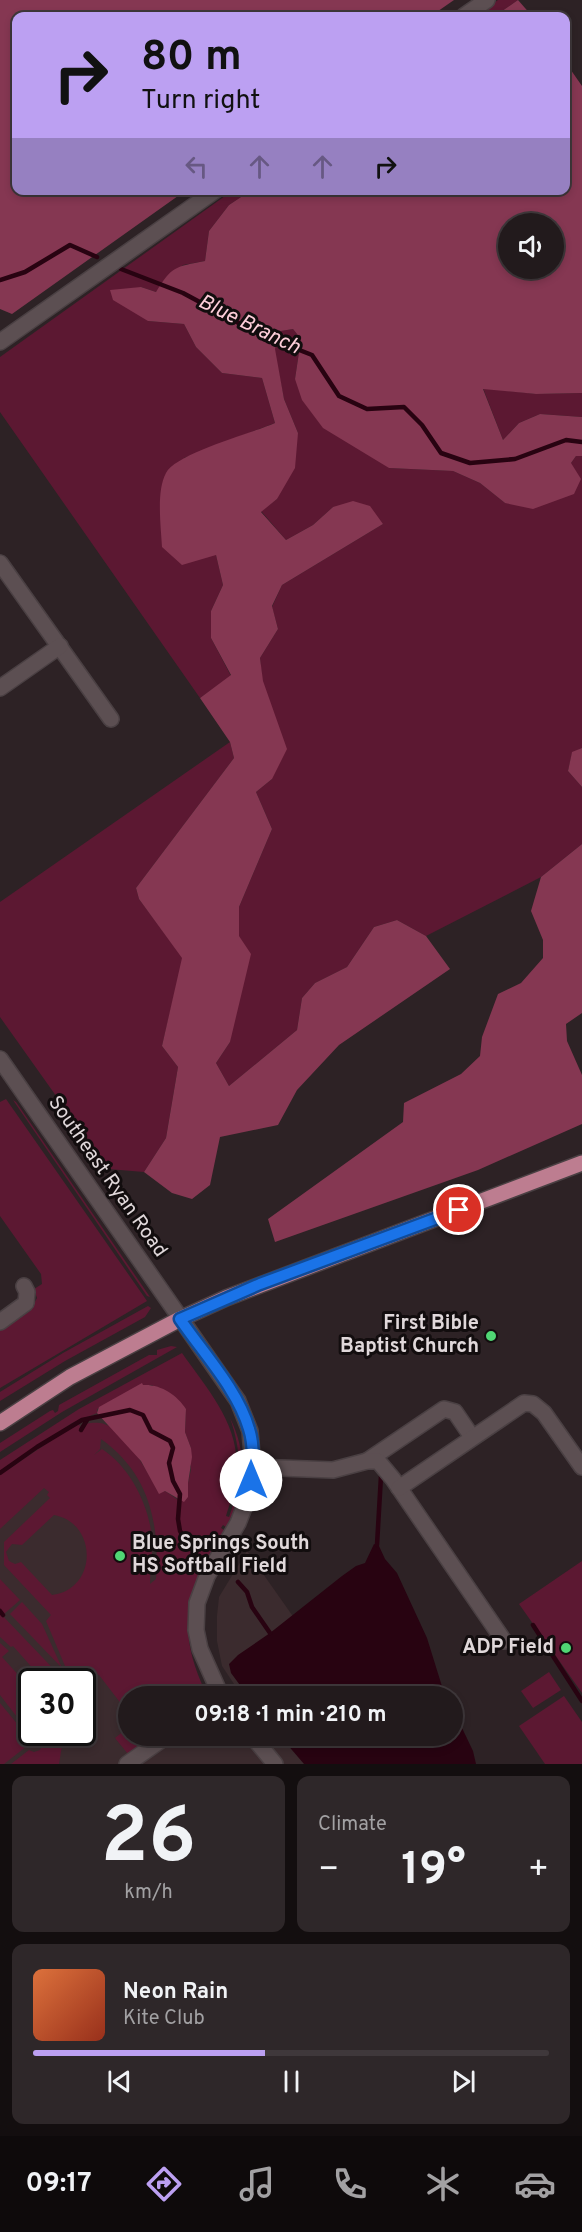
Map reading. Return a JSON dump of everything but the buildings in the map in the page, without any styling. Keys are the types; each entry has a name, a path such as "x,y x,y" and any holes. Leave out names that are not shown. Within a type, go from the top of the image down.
{"main road":[{"path":"0,1423 70,1377 180,1319 260,1284 582,1163"}],"street":[{"path":"470,12 487,0"},
{"path":"0,342 209,195"},
{"path":"0,562 111,719"},
{"path":"0,688 60,646"},
{"name":"Southeast Ryan Road","path":"0,1059 238,1401 250,1431 253,1467 250,1492 238,1523 207,1576 197,1603 196,1630 200,1649 217,1686"},
{"path":"0,1322 26,1303 27,1292 24,1286"},
{"path":"399,1488 524,1403 531,1403 544,1413 582,1467"},
{"path":"367,1461 444,1409 455,1412 472,1437"},
{"path":"253,1467 333,1470 367,1461 378,1461 504,1641"},
{"path":"128,1764 153,1746"},
{"path":"260,1746 275,1764"}],"shaded area":[{"path":"0,0 454,0 437,12 12,12 12,195 179,195 12,314 0,309"},
{"path":"498,0 518,0 501,12 481,12"},
{"path":"518,0 528,12 501,12"},
{"path":"570,69 582,86 582,393 536,394 483,389 503,440 519,423 540,414 582,417 582,456 576,456 571,463 581,479 574,494 533,509 505,503 480,483 453,471 389,468 323,428 302,400 295,379 301,339 293,329 281,331 275,349 284,399 298,433 295,468 277,499 261,512 286,540 313,525 333,507 353,501 370,506 383,524 282,585 272,606 278,629 260,658 263,681 287,749 272,779 256,792 272,829 239,907 239,936 251,954 230,1042 216,1063 229,1086 297,1030 302,998 315,983 347,967 374,927 397,920 426,936 450,969 339,1045 297,1090 278,1125 220,1137 210,1185 192,1199 172,1193 144,1172 166,1138 178,1067 162,1046 182,958 139,899 136,888 234,758 230,742 200,698 231,675 211,638 211,611 223,585 216,555 182,565 162,547 161,489 166,473 184,458 275,423 262,378 222,373 196,347 184,324 148,321 113,300 110,290 141,287 156,292 166,277 175,269 205,261 209,231 229,205 244,195 570,195"},
{"path":"226,195 244,195 229,205 209,231 205,261 183,265 156,292 141,287 148,321 184,324 196,347 222,373 262,378 275,423 184,458 216,555 223,585 211,611 211,638 231,676 200,698 0,412 0,357"},
{"path":"293,329 301,339 295,379 389,468 453,471 480,483 505,503 571,463 576,456 582,456 582,748 572,753 568,771 582,787 582,844 541,877 426,936 397,920 374,927 347,967 315,983 302,998 297,1030 229,1086 216,1063 230,1042 239,936 239,907 272,829 256,792 272,779 260,658 278,629 272,607 282,585 383,524 333,507 313,525 286,540 261,511 277,499 298,433 284,399 274,349 281,331"},
{"path":"483,388 536,394 582,393 582,417 540,414 519,423 503,440"},
{"path":"230,742 234,758 136,888 139,899 183,958 162,1046 178,1067 166,1138 144,1172 108,1169 0,1017 0,902"},
{"path":"582,748 582,787 568,771 572,752"},
{"path":"582,844 582,1013 566,1024 567,1041 582,1075 582,1124 478,1170 275,1242 268,1219 403,1122 404,1103 461,1074 480,1056 482,1037 498,994 521,983 543,958 543,940 531,911 541,877"},
{"path":"6,1099 147,1301 0,1388 0,1331 30,1311 37,1298 34,1289 42,1284 41,1274 0,1216 0,1102"},
{"path":"13,1100 16,1102 150,1297 147,1296"},
{"path":"148,1306 151,1308 145,1317 65,1361 0,1401 0,1392 63,1353"},
{"path":"171,1346 177,1347 62,1412 0,1452 0,1443 50,1411 53,1410 55,1413 59,1405 149,1355 157,1355 157,1350"},
{"path":"182,1353 221,1410 234,1441 236,1475 226,1516 229,1517 236,1492 239,1467 237,1443 230,1418 240,1445 242,1459 238,1500 226,1527 223,1525 221,1528 224,1530 222,1535 200,1575 189,1612 190,1649 203,1686 118,1686 118,1700 99,1675 96,1674 96,1668 67,1668 46,1621 51,1615 4,1565 4,1542 50,1498 47,1495 49,1492 44,1488 0,1529 0,1475 79,1424 82,1431 85,1424 92,1423 104,1424 112,1428 136,1454 159,1493 165,1491 178,1500 188,1497 191,1448 185,1432 186,1409 152,1385 143,1385 97,1409 97,1413 72,1423 0,1471 0,1460 79,1409","holes":["101,1439 117,1452 141,1483 153,1519 157,1558 156,1579 150,1584 152,1538 142,1500 129,1476 112,1457 102,1449 94,1455 100,1449","54,1515 68,1520 79,1530 85,1542 87,1556 78,1581 67,1590 52,1595 21,1562 15,1564 9,1561 6,1552 12,1544 22,1545"]},
{"path":"131,1381 224,1516 134,1686 118,1686 118,1746 384,1746 397,1764 0,1764 0,1469"},
{"path":"142,1383 168,1391 186,1409 185,1432 192,1457 188,1497 184,1502 165,1491 159,1494 141,1461 97,1413 99,1407"},
{"path":"374,1544 379,1546 385,1559 397,1573 427,1638 442,1686 241,1686 231,1673 229,1664 238,1655 270,1633 342,1576 356,1566 365,1563"},
{"path":"247,1551 342,1686 235,1686 222,1666 217,1641 219,1597"},
{"name":"ADP Field","path":"582,1561 582,1693 519,1604"},
{"path":"0,1579 20,1600 4,1614 0,1610"},
{"path":"22,1602 42,1624 62,1668 10,1614"},
{"path":"0,1613 53,1668 32,1668 13,1646 11,1647 0,1637"},
{"path":"0,1643 9,1651 2,1657 18,1675 18,1718 0,1695"},
{"path":"549,1672 561,1690 533,1708 521,1691"},
{"path":"564,1696 582,1722 582,1764 545,1764 519,1726"},
{"path":"0,1703 18,1725 18,1746 27,1746 4,1764 0,1764"},
{"path":"463,1730 473,1751 476,1764 304,1764 289,1746 463,1746"},
{"path":"42,1746 62,1746 59,1764 11,1764 29,1750 34,1752 40,1750"},
{"path":"122,1746 138,1746 128,1754"}],"waterway":[{"name":"Blue Branch","path":"0,280 25,272 70,245 97,257"},
{"name":"Blue Branch","path":"121,269 183,293 259,334 312,355 339,396 367,409 404,407 422,425 441,453 470,463 515,459 566,440 582,442"},
{"path":"0,1473 82,1420 130,1410 143,1415 151,1431 170,1441 173,1448 169,1463 173,1481 180,1494 178,1519 180,1531 190,1547 195,1550"},
{"path":"81,1430 87,1420"},
{"path":"377,1545 381,1476"},
{"path":"238,1582 247,1592 252,1607 270,1633"},
{"path":"0,1611 3,1615"},
{"path":"533,1625 582,1701"}],"place":[{"name":"First Bible Baptist Church","path":"491,1336"},
{"name":"Blue Springs South HS Softball Field","path":"120,1556"},
{"name":"ADP Field","path":"566,1648"}],"route":[{"path":"251,1480 253,1467 250,1431 238,1401 180,1319 260,1284 459,1210"}]}
